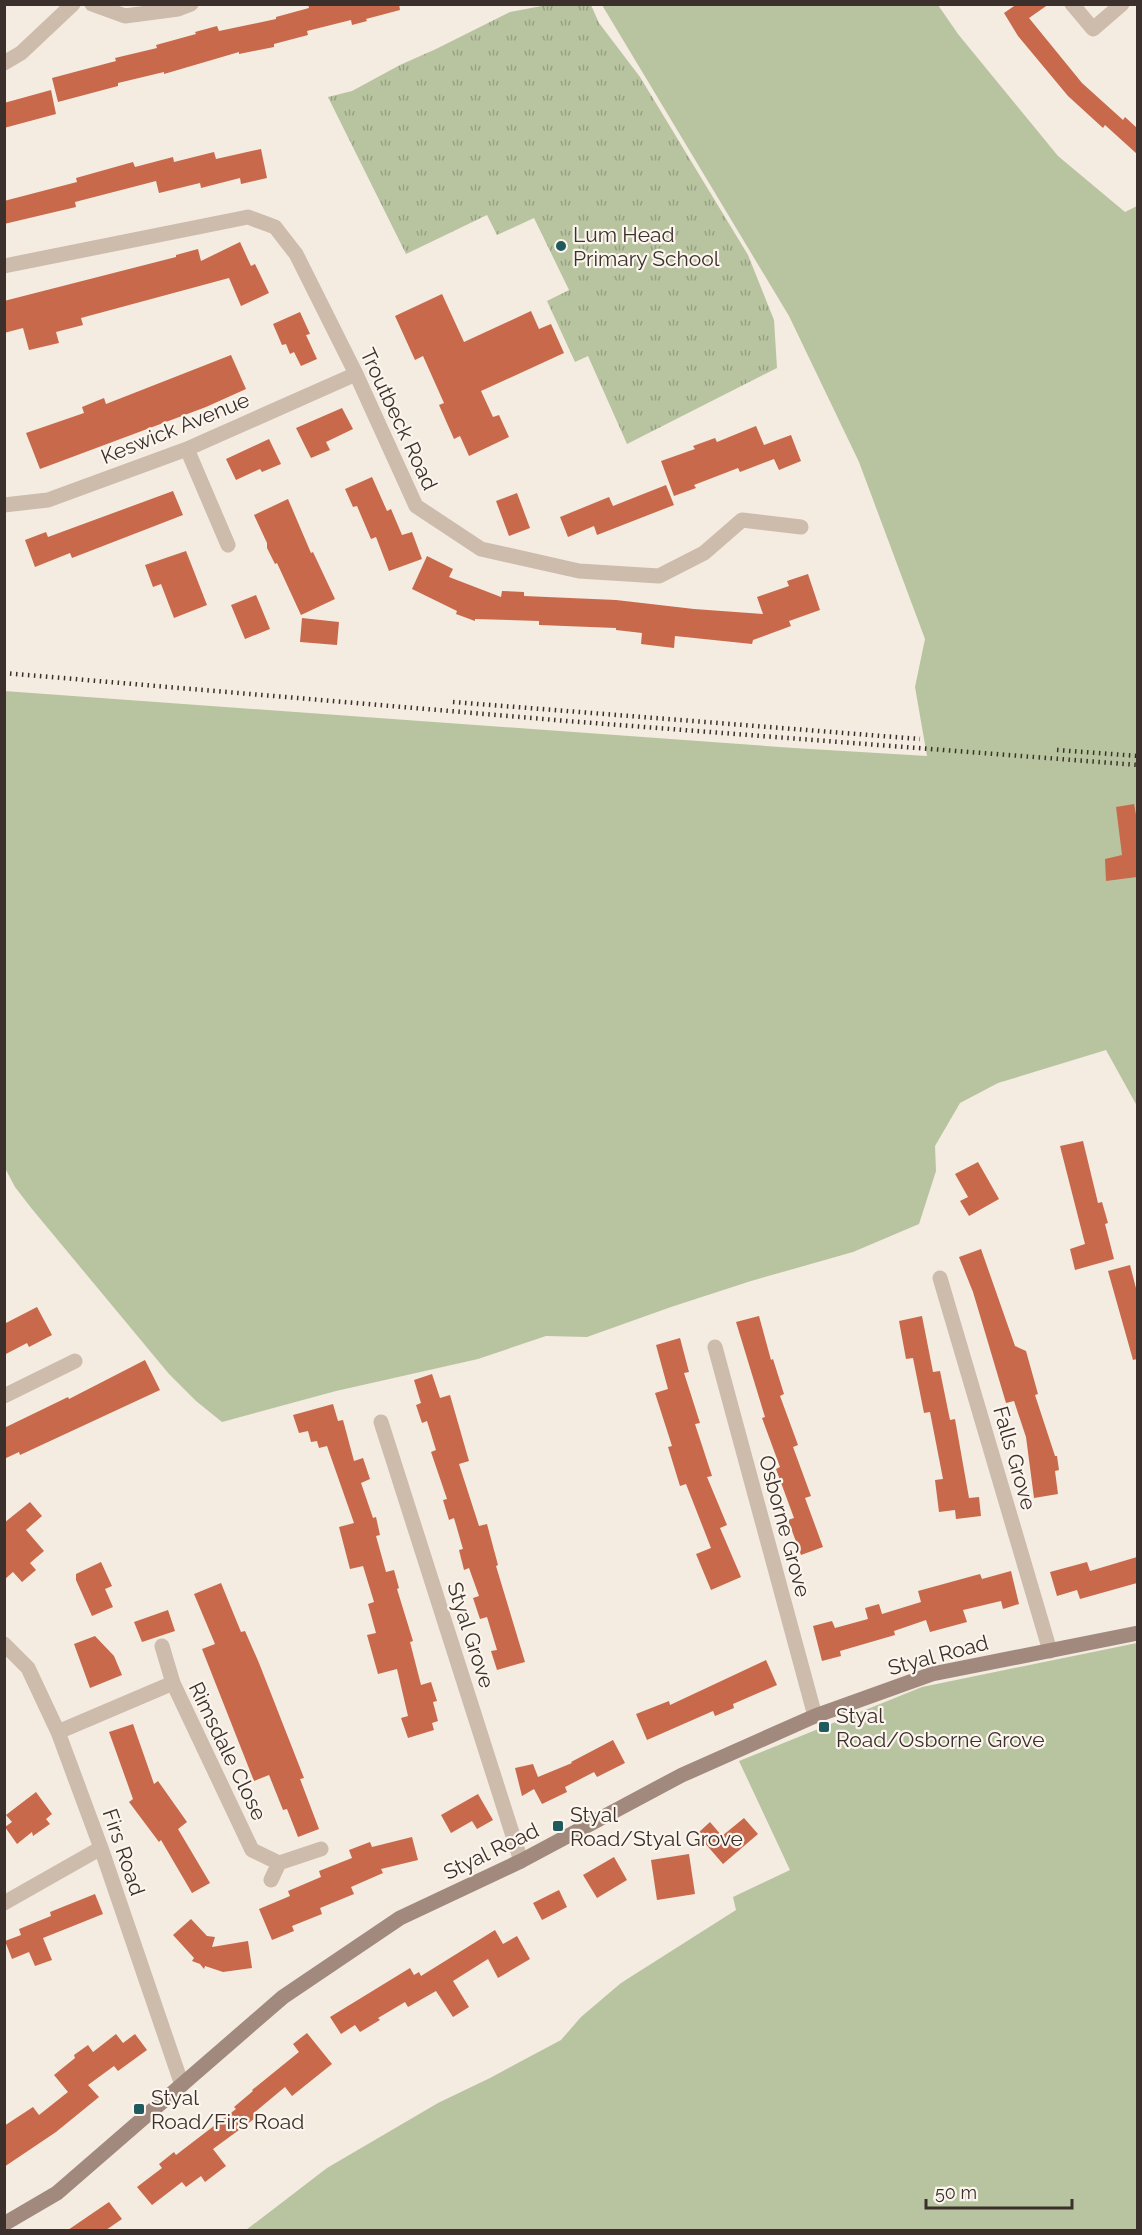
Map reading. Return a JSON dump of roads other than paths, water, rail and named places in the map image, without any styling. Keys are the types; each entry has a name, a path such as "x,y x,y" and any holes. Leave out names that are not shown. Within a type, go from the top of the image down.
{"main road":[{"name":"Styal Road","path":"4,2224 57,2193 283,1997 400,1918 521,1861 682,1775 815,1716 932,1674 1137,1633"}],"street":[{"path":"4,63 21,53 74,4"},
{"path":"92,4 125,16 178,9 192,4"},
{"path":"1072,4 1093,29 1122,4"},
{"name":"Troutbeck Road","path":"4,266 248,217 275,227 296,254 356,374 416,506 481,549 579,571 659,576 704,553 742,520 801,527"},
{"name":"Keswick Avenue","path":"4,505 48,500 187,450 356,374"},
{"path":"187,450 228,545"},
{"name":"Falls Grove","path":"940,1278 1050,1650"},
{"name":"Osborne Grove","path":"715,1347 815,1716"},
{"path":"4,1396 75,1361"},
{"name":"Styal Grove","path":"381,1422 521,1861"},
{"name":"Firs Road","path":"4,1644 28,1668 58,1732 101,1848 182,2085"},
{"path":"162,1646 173,1683"},
{"name":"Rimsdale Close","path":"58,1732 173,1683 252,1850 279,1863"},
{"path":"4,1904 101,1848"},
{"path":"271,1880 279,1863 321,1849"}],"railway":[{"path":"4,673 567,721 1138,765"},
{"path":"453,702 920,739"},
{"path":"1057,750 1138,756"}],"place":[{"name":"Lum Head Primary School","path":"561,246"},
{"name":"Styal Road/Osborne Grove","path":"824,1727"},
{"name":"Styal Road/Styal Grove","path":"558,1826"},
{"name":"Styal Road/Firs Road","path":"139,2109"}]}
